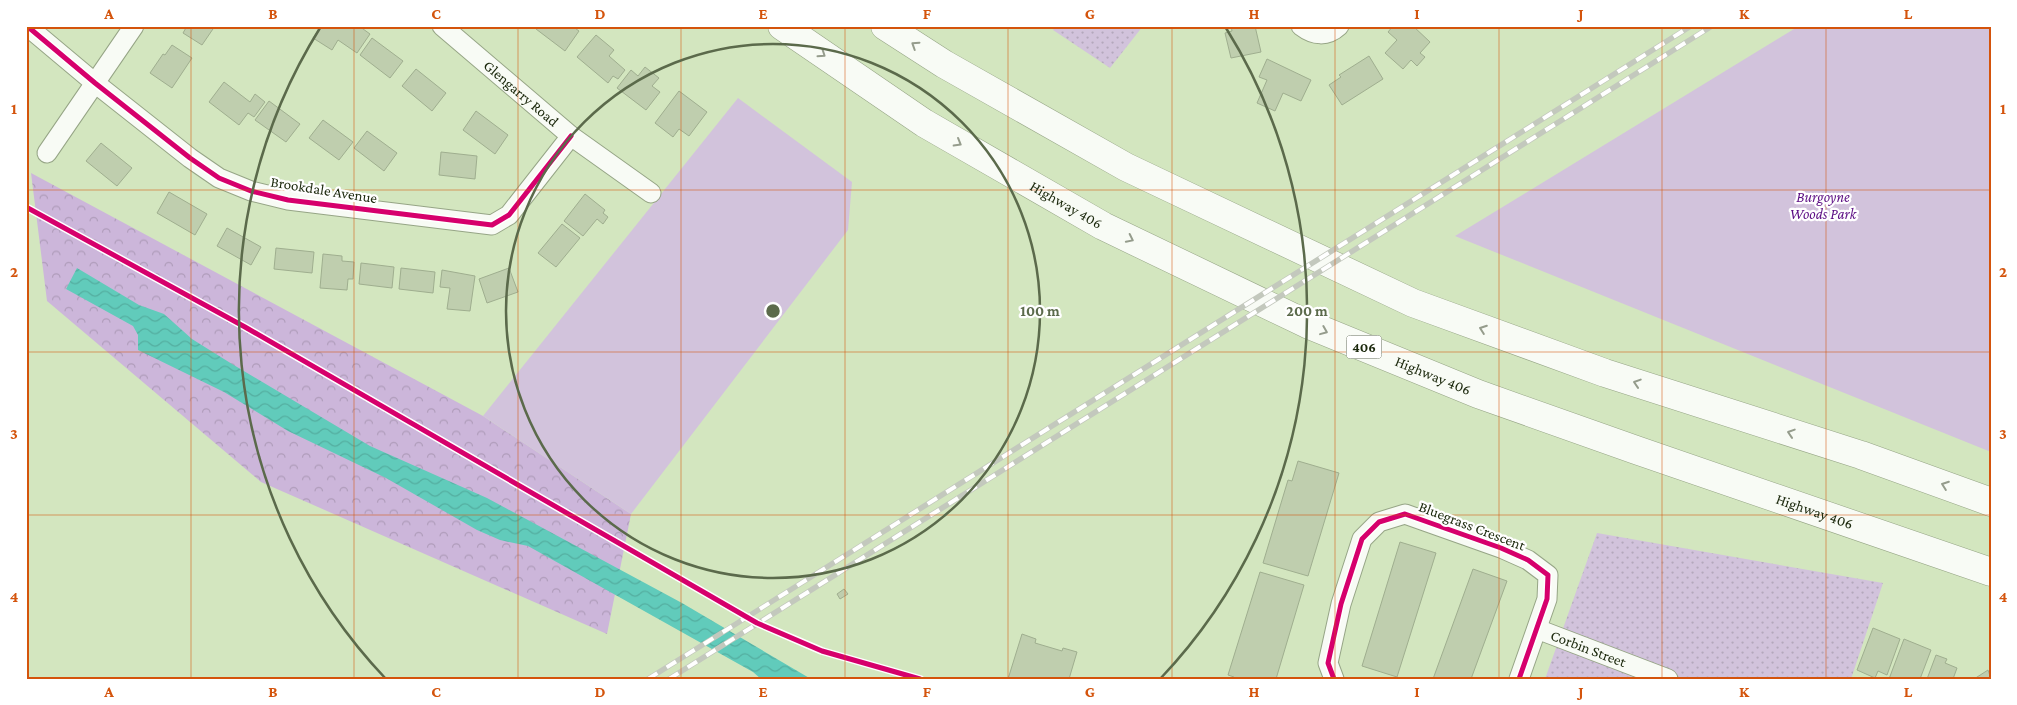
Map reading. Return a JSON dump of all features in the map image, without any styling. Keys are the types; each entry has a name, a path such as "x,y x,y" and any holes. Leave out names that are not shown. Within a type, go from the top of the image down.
{"highway":[{"name":"Highway 406","path":"782,26 924,123 1103,226 1307,324 1478,394 1646,454 1991,572"},
{"path":"885,26 944,64 1126,167 1413,303 1605,373 1860,455 1991,502"}],"street":[{"name":"Brookdale Avenue","path":"26,26 190,158 219,178 251,191 288,200 492,226 509,215 571,136"},
{"path":"47,153 134,26"},
{"name":"Glengarry Road","path":"442,26 571,136 651,193"},
{"path":"1302,26 1309,32 1318,34 1326,34 1339,26"},
{"name":"Bluegrass Crescent","path":"1334,679 1328,662 1329,656 1341,604 1362,539 1379,522 1405,514 1502,548 1528,560 1548,575 1547,599 1537,629"},
{"path":"1519,679 1537,629"},
{"name":"Corbin Street","path":"1537,629 1668,679"}],"green space":[{"path":"1056,26 1143,26 1110,68 1053,30"},
{"name":"Burgoyne Woods Park","path":"1799,26 1991,26 1991,452 1455,236"},
{"path":"738,98 852,182 848,230 631,514 483,416"},
{"path":"31,173 483,416 631,514 607,634 261,482 47,301"},
{"path":"1597,533 1883,583 1851,679 1545,679"}],"water":[{"path":"77,268 139,305 164,314 192,339 370,446 487,498 682,603 811,679 761,679 753,672 528,546 500,540 477,530 386,478 288,431 224,392 138,350 138,335 133,326 66,289"}],"building":[{"path":"187,26 215,26 202,45 183,33"},
{"path":"321,26 359,26 370,34 357,53 338,40 332,50 313,38"},
{"path":"538,26 572,26 579,31 565,51 536,29"},
{"path":"1231,26 1255,26 1261,52 1231,58 1225,33 1232,31"},
{"path":"1393,26 1413,26 1430,42 1420,53 1425,57 1417,66 1411,60 1403,69 1385,53 1397,40 1388,32"},
{"path":"596,35 614,50 609,56 625,70 618,79 613,76 608,83 577,57"},
{"path":"372,38 403,61 390,78 360,55"},
{"path":"172,45 192,58 172,88 150,73 163,54 165,55"},
{"path":"1369,56 1383,79 1342,105 1329,85 1341,77 1339,75"},
{"path":"1267,59 1311,80 1301,101 1283,93 1275,111 1257,103 1267,80 1259,77"},
{"path":"645,67 659,78 652,86 660,92 646,110 617,88 631,70 638,76"},
{"path":"416,69 446,93 432,111 402,86"},
{"path":"224,82 250,102 255,94 265,102 254,117 248,113 239,125 209,102"},
{"path":"679,91 707,112 689,136 679,129 673,137 655,123"},
{"path":"269,101 300,124 286,142 255,120"},
{"path":"476,111 508,135 495,154 463,130"},
{"path":"323,120 353,142 339,160 309,138"},
{"path":"367,131 397,153 384,171 354,148"},
{"path":"101,143 132,168 117,186 86,161"},
{"path":"441,152 477,156 475,179 439,175"},
{"path":"169,192 207,214 195,235 157,213"},
{"path":"585,194 605,210 603,213 608,217 603,224 597,219 583,236 564,221"},
{"path":"562,224 580,238 556,267 538,253"},
{"path":"227,228 261,247 251,265 217,246"},
{"path":"276,248 314,252 312,273 274,269"},
{"path":"323,254 342,256 342,261 354,262 353,279 348,279 347,290 320,288"},
{"path":"361,263 394,267 392,288 359,284"},
{"path":"401,268 435,272 433,293 399,289"},
{"path":"509,268 518,292 487,303 479,279"},
{"path":"442,270 475,276 470,311 447,309 450,288 440,287"},
{"path":"1298,461 1339,473 1308,576 1263,563 1288,480 1292,481"},
{"path":"1400,542 1436,553 1397,677 1362,666"},
{"path":"1473,569 1507,581 1471,679 1433,679"},
{"path":"1260,572 1304,585 1276,679 1234,679 1234,677 1228,675"},
{"path":"844,589 848,594 840,599 837,594"},
{"path":"1873,628 1900,639 1887,675 1878,671 1875,678 1857,670"},
{"path":"1022,634 1036,639 1035,643 1062,651 1063,648 1077,652 1069,679 1008,679"},
{"path":"1904,639 1931,650 1920,679 1889,679"},
{"path":"1936,655 1947,659 1945,663 1957,668 1953,679 1927,679"},
{"path":"1988,670 1991,679 1974,679"}],"railway":[{"path":"648,679 1691,26"},
{"path":"669,679 1712,26"}],"cycle path":[{"path":"27,26 95,83 190,158 219,178 251,191 288,200 492,225 509,215 571,136"},
{"path":"26,207 245,327 757,623 822,651 920,679"},
{"path":"1334,679 1328,663 1341,604 1362,539 1379,522 1405,514 1501,548 1528,560 1548,575 1547,599 1519,679"}]}
